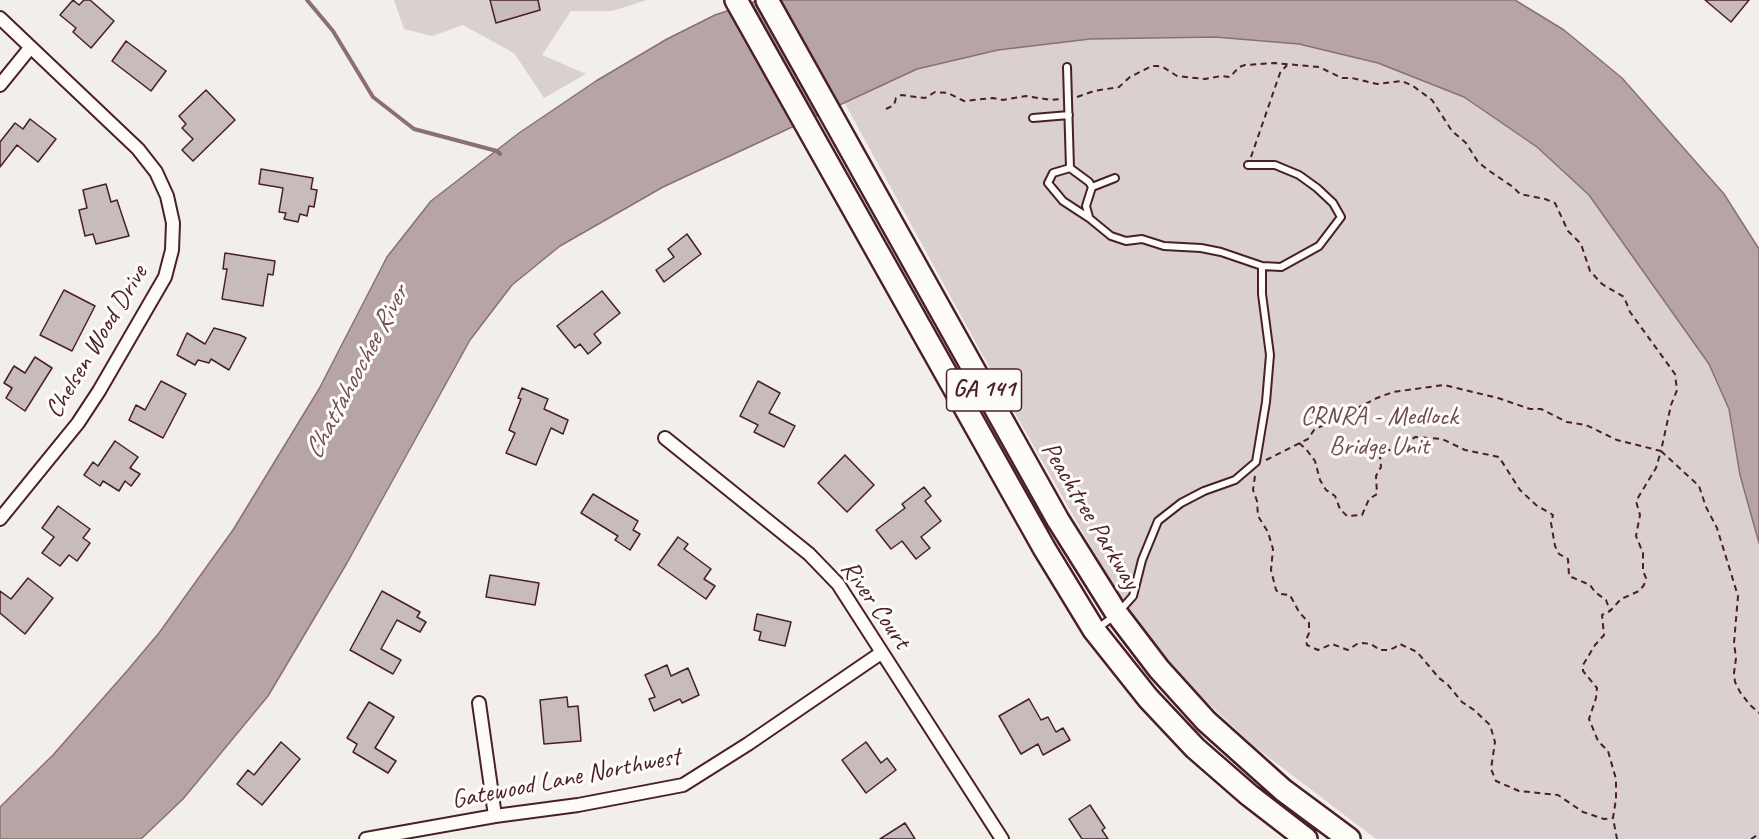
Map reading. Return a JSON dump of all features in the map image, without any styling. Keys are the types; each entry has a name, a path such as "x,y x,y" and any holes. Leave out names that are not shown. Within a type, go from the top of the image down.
{"highway":[{"name":"Peachtree Parkway","path":"736,0 1062,581 1094,630 1148,698 1195,748 1249,795 1306,839"},
{"name":"Peachtree Parkway","path":"767,0 1058,520 1117,614 1159,669 1206,721 1283,789 1350,839"}],"street":[{"name":"Chelsen Wood Drive","path":"0,18 138,148 156,172 167,196 173,223 172,250 165,277 99,391 78,423 0,519"},
{"path":"0,85 30,48"},
{"name":"River Court","path":"665,438 809,554 838,584 1002,839"},
{"name":"Gatewood Lane Northwest","path":"366,839 495,816 579,805 683,785 748,744 881,653"},
{"path":"479,703 495,816"}],"lane":[{"path":"1067,67 1070,168"},
{"path":"1033,118 1069,115"},
{"path":"1070,168 1053,173 1048,183 1063,201 1111,236 1126,241 1142,239 1164,246 1201,248 1221,252 1262,266 1281,267 1319,246 1341,217 1333,203 1299,175 1275,165 1248,165"},
{"path":"1070,168 1089,182 1092,187 1086,206 1089,218"},
{"path":"1092,187 1115,178"},
{"path":"1094,630 1117,614 1132,596 1142,560 1158,521 1181,503 1204,491 1235,480 1256,462 1265,410 1269,355 1262,294 1262,266"}],"path":[{"path":"886,109 894,105 896,98 901,95 925,98 935,92 948,93 964,101 1026,96 1051,100 1068,99 1094,90 1119,87 1130,77 1152,66 1163,67 1176,76 1205,80 1221,76 1230,77 1245,64 1274,63 1319,67 1342,78 1377,84 1402,81 1413,86 1432,100 1452,131 1466,143 1478,162 1520,194 1555,203 1568,231 1581,244 1590,271 1602,284 1624,297 1630,312 1675,374 1677,390 1671,405 1656,468 1636,501 1640,515 1636,536 1643,553 1643,571 1646,578 1644,585 1640,591 1621,599 1610,611 1602,615 1603,637 1597,642 1582,665 1583,671 1597,688 1589,720 1598,741 1608,751 1616,779 1617,793 1613,818 1617,839"},
{"path":"1248,165 1280,73 1287,65"},
{"path":"1613,818 1604,819 1583,812 1558,795 1519,791 1496,781 1491,769 1495,742 1490,724 1462,702 1417,652 1400,644 1394,648 1380,650 1371,644 1363,643 1348,650 1332,644 1318,650 1307,645 1309,623 1299,612 1290,595 1280,594 1276,590 1271,570 1273,549 1268,532 1258,516 1257,501 1253,490 1256,462 1265,461 1308,439 1314,430 1377,398 1393,392 1444,385 1498,398 1530,409 1541,409 1567,422 1586,425 1617,440 1661,452 1699,486 1706,507 1717,528 1737,596 1734,643 1735,682 1745,698 1759,713"},
{"path":"1299,442 1313,457 1321,483 1335,496 1340,509 1347,516 1362,514 1369,498 1377,494 1376,476 1381,467 1382,452 1404,446 1415,437 1440,438 1465,450 1499,457 1520,490 1534,504 1553,515 1551,523 1555,546 1559,554 1568,559 1569,576 1590,585 1606,600 1610,611"},
{"path":"1751,839 1759,834"}],"green space":[{"path":"394,0 647,0 612,11 571,11 542,55 586,74 544,98 514,53 463,25 432,36 404,29"},
{"name":"CRNRA - Medlock Bridge Unit","path":"1215,37 1299,44 1379,63 1464,97 1537,147 1589,195 1709,364 1729,409 1740,474 1759,545 1759,839 1376,839 1255,747 1195,691 1128,612 999,385 844,102 917,69 998,50 1090,39"}],"water":[{"name":"Chattahoochee River","path":"759,0 1515,0 1564,30 1622,78 1724,194 1759,249 1759,543 1740,475 1729,409 1709,364 1589,195 1537,147 1464,97 1378,63 1299,44 1215,37 1090,39 998,50 917,69 663,187 560,246 512,285 470,340 347,563 268,696 183,799 141,839 0,839 0,807 53,755 159,633 233,530 319,389 387,257 431,201 519,133 596,81 667,39 715,15"}],"building":[{"path":"73,0 79,5 84,0 90,0 114,21 91,48 73,32 76,28 60,15"},
{"path":"490,0 538,0 540,10 496,23"},
{"path":"1705,0 1749,0 1731,22"},
{"path":"126,41 166,71 151,91 112,61"},
{"path":"206,90 235,120 193,161 182,150 193,139 182,128 186,124 179,116"},
{"path":"30,119 56,139 38,162 17,145 0,167 0,142 15,123 23,129"},
{"path":"261,169 313,178 311,189 317,190 314,207 309,206 307,216 300,214 298,222 284,219 286,213 279,212 283,188 259,184"},
{"path":"106,184 111,202 117,200 129,236 96,244 93,234 85,236 79,210 87,208 83,190"},
{"path":"687,234 701,254 664,282 656,270 674,257 668,249"},
{"path":"225,253 275,261 273,275 268,274 263,306 222,299 227,269 223,269"},
{"path":"64,290 95,306 72,351 40,335"},
{"path":"602,291 620,313 594,334 601,343 588,354 580,344 575,348 557,326"},
{"path":"214,328 246,338 229,370 211,359 209,363 198,360 195,365 177,355 187,333 205,344"},
{"path":"35,357 52,368 25,411 6,398 12,388 4,383 14,366 25,373"},
{"path":"161,381 186,394 163,438 129,420 136,405 145,410"},
{"path":"758,381 780,393 769,413 795,426 784,447 754,432 758,425 740,416"},
{"path":"522,388 548,399 544,409 568,420 563,434 551,428 536,465 506,453 515,433 509,430 521,399 518,398"},
{"path":"115,441 138,457 130,468 140,474 131,486 125,481 119,491 103,481 100,486 84,475 93,462 98,466"},
{"path":"845,455 874,485 847,512 818,483"},
{"path":"924,487 931,496 925,501 941,521 921,537 930,548 916,559 902,541 891,549 876,530 905,508 902,504"},
{"path":"593,494 638,521 633,530 640,534 630,550 615,540 618,536 581,513"},
{"path":"58,506 90,529 83,538 90,543 77,561 69,555 60,566 42,553 54,537 42,528"},
{"path":"678,537 688,544 684,549 711,569 704,579 715,586 706,599 658,565"},
{"path":"490,575 539,583 535,605 486,597"},
{"path":"28,578 53,598 25,634 0,613 0,591 11,599"},
{"path":"382,591 420,612 417,617 426,622 420,632 397,620 381,649 401,660 393,674 350,650"},
{"path":"757,614 791,622 785,646 759,640 761,632 754,630"},
{"path":"667,665 671,676 688,668 699,695 682,703 680,699 654,711 649,699 655,697 645,675"},
{"path":"567,697 568,707 578,706 581,741 544,744 540,700"},
{"path":"1029,699 1041,720 1048,717 1056,732 1063,728 1070,740 1043,755 1038,744 1021,754 999,716"},
{"path":"369,702 394,717 375,748 396,761 388,773 353,752 357,744 347,738"},
{"path":"281,742 300,759 262,805 237,784 248,770 254,775"},
{"path":"866,742 881,763 887,758 896,770 866,793 842,760"},
{"path":"1090,805 1105,828 1102,830 1108,839 1082,839 1069,819"},
{"path":"905,823 915,839 880,839"}],"waterway":[{"path":"307,0 333,31 373,97 414,129 497,151 500,154"}]}
